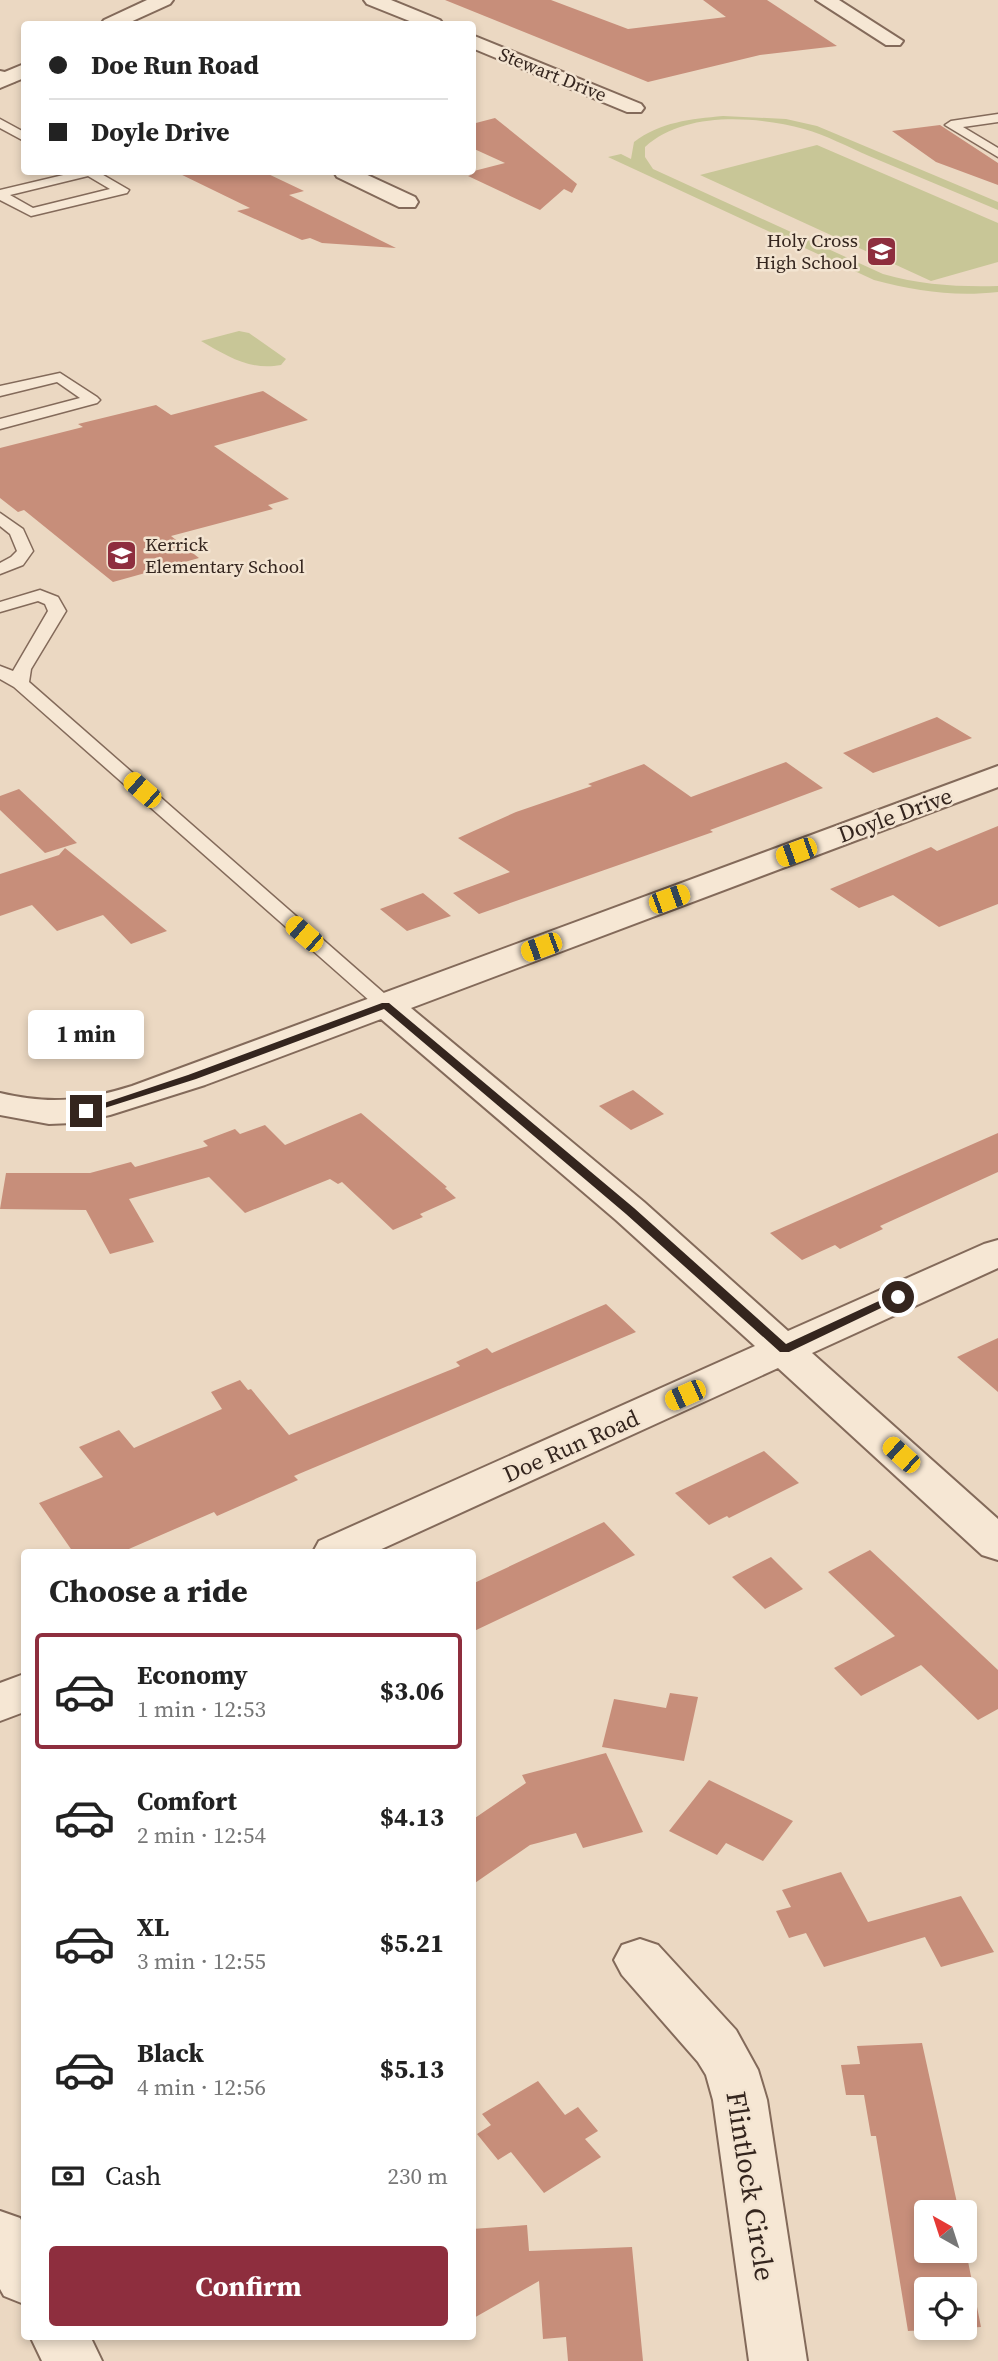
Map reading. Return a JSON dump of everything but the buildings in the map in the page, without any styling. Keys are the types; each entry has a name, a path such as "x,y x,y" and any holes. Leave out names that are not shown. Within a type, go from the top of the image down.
{"street":[{"path":"118,21 163,0"},
{"path":"374,0 426,21"},
{"path":"826,0 893,41"},
{"name":"Stewart Drive","path":"476,43 634,108"},
{"path":"351,175 407,202"},
{"name":"Doyle Drive","path":"0,1104 42,1114 86,1111 192,1077 998,776"},
{"path":"386,1005 630,1211 998,1544"},
{"name":"Doe Run Road","path":"342,1549 998,1252"},
{"path":"0,1703 21,1693"},
{"name":"Flintlock Circle","path":"640,1960 717,2046 731,2070 740,2100 778,2361"},
{"path":"0,2236 21,2273"},
{"path":"61,2340 73,2361"}],"lane":[{"path":"997,154 951,125 998,118"},
{"path":"0,123 21,134"},
{"path":"977,141 998,138"},
{"path":"0,195 77,175"},
{"path":"0,195 31,212 122,190 94,175"},
{"path":"0,391 60,377 92,400 0,425"},
{"path":"0,518 17,531 24,551 17,561 0,569"},
{"path":"0,607 40,595 46,596 56,606 57,611 22,669 20,683"},
{"path":"0,671 20,683 386,1005"}],"shaded area":[{"path":"723,116 786,119 817,126 998,202 998,210 820,134 764,121 721,120 680,127 661,135 645,147 645,157 653,169 883,274 940,284 998,286 998,292 935,292 874,280 608,157 621,154 631,159 634,142 665,126"},
{"path":"817,145 998,223 998,262 931,281 700,175"},
{"path":"239,331 249,333 286,359 281,365 249,364 201,341"}],"place":[{"name":"Holy Cross High School","path":"881,251"},
{"name":"Kerrick Elementary School","path":"122,555"}],"route":[{"path":"86,1111 192,1077 386,1005 630,1211 785,1350 898,1297"}]}
